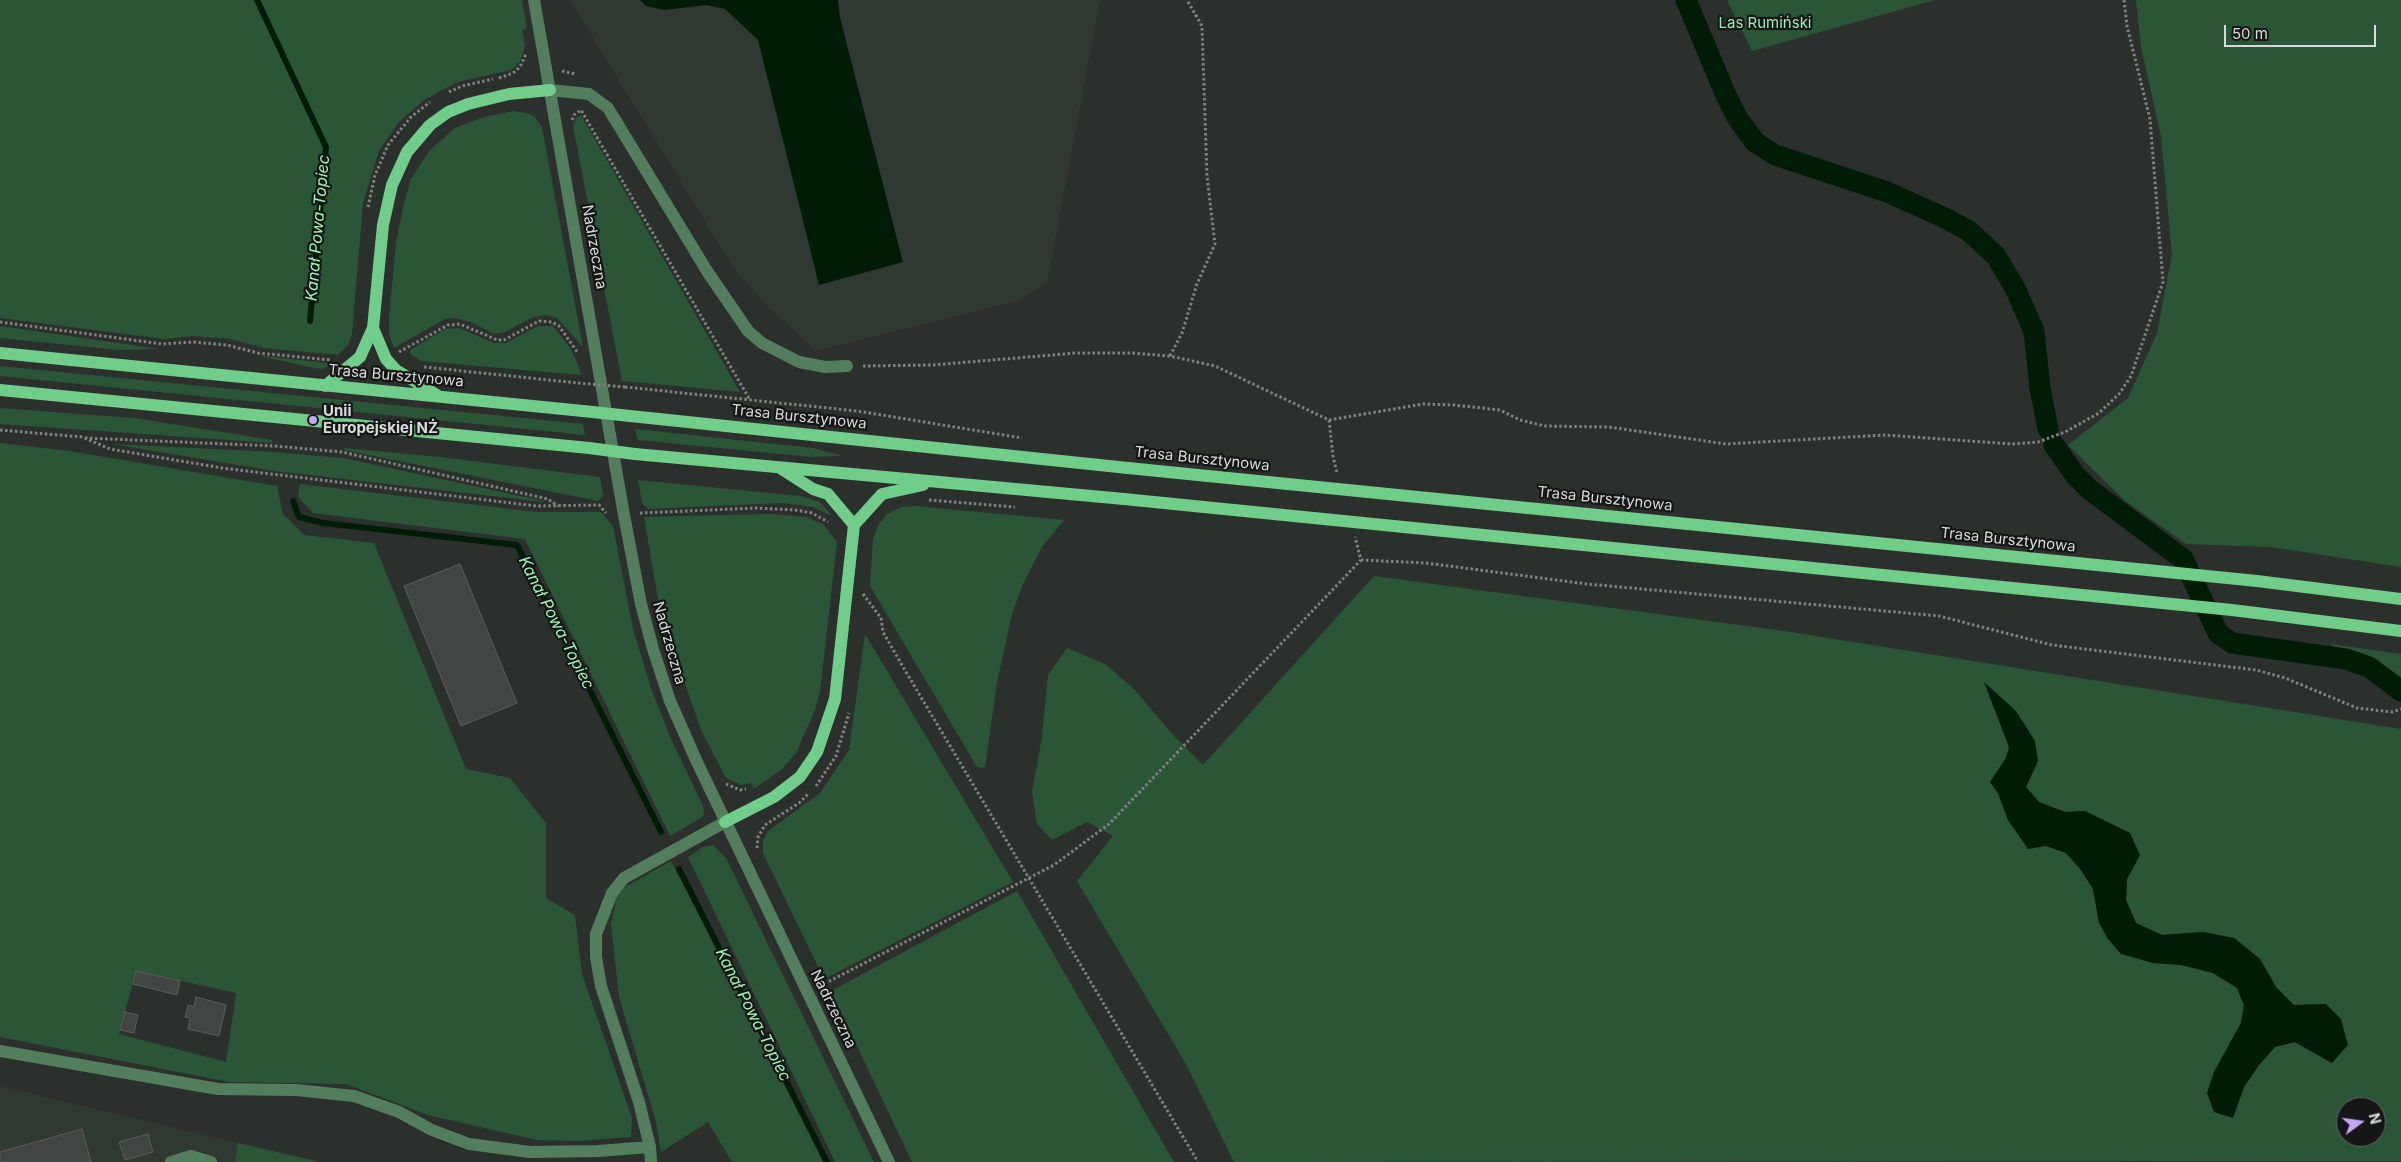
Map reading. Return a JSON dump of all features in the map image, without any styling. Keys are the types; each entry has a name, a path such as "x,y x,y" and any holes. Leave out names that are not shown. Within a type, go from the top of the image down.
{"main road":[{"path":"325,386 360,357 372,328 383,225 392,186 407,152 430,124 461,106 510,94 550,90"},
{"path":"372,328 386,359 396,370 438,396"},
{"name":"Trasa Bursztynowa","path":"0,353 2248,580 2401,599"},
{"path":"0,390 636,454 1124,499 2241,611 2401,631"},
{"path":"778,467 813,489 828,494 853,530"},
{"path":"725,822 774,797 800,777 817,752 835,699 853,530 882,494 935,482"}],"street":[{"name":"Nadrzeczna","path":"534,0 624,515 641,604 660,673 680,724 725,822 889,1162"},
{"path":"550,90 589,94 608,108 707,271 748,331 762,343 799,362 825,367 847,366"},
{"path":"652,1162 639,1102 601,986 596,957 596,934 612,893 624,878 725,822"},
{"path":"0,1051 218,1090 296,1090 354,1096 399,1112 432,1130 470,1144 530,1152 598,1151 650,1147"},
{"path":"171,1162 191,1156 211,1162"}],"path":[{"path":"1170,356 1182,333 1197,284 1215,244 1207,176 1202,26 1187,0"},
{"path":"847,366 933,366 1076,353 1170,356 1215,366 1329,420 1423,404 1500,410 1520,420 1545,426 1608,427 1726,444 1885,435 2012,444 2038,442 2065,432 2099,413 2119,394 2131,376 2163,282 2150,119 2127,26 2124,0"},
{"path":"570,125 574,115 581,110 750,400"},
{"path":"386,359 448,325 460,324 491,339 504,340 539,321 552,322 559,326 583,360"},
{"path":"0,322 162,344 193,342 227,344 258,353 328,360 339,360 350,350 360,357"},
{"path":"398,352 403,356"},
{"path":"418,365 454,371 857,411 1023,439"},
{"path":"618,386 620,395"},
{"path":"1329,420 1333,456 1338,475"},
{"path":"0,430 82,438 275,446 342,452 548,499 558,506"},
{"path":"82,438 110,449 232,470 536,506 599,505 610,517 638,513 757,508 795,510 812,513 826,520 838,533 853,530"},
{"path":"924,500 952,502"},
{"path":"638,513 640,522"},
{"path":"1353,532 1361,560"},
{"path":"807,992 1031,878 1069,855 1109,824 1361,560 1426,563 1596,585 1940,616 2052,645 2256,670 2285,678 2357,708 2392,712 2401,709"},
{"path":"861,603 863,584"},
{"path":"862,594 881,618 883,632 906,672 1031,878 1198,1162"},
{"path":"758,853 758,837 765,825 799,803 824,777 839,748 851,705"},
{"path":"817,977 826,994"}],"shaded area":[{"path":"570,0 1100,0 1047,283 1017,301 816,351 766,305 733,267"},
{"path":"640,0 838,0 840,18 903,262 819,285 758,40 725,9 706,5 665,10 646,6"},
{"path":"1984,682 2016,711 2035,741 2038,761 2026,787 2039,802 2065,812 2085,811 2130,833 2140,855 2127,879 2126,900 2136,923 2162,935 2203,932 2234,938 2260,959 2276,987 2294,1005 2326,1004 2341,1019 2348,1045 2332,1063 2295,1042 2275,1047 2259,1065 2244,1087 2233,1118 2214,1112 2207,1093 2214,1072 2241,1023 2244,1005 2237,988 2213,973 2181,965 2153,963 2121,954 2108,939 2099,923 2093,889 2081,870 2066,853 2046,846 2028,849 2008,820 1998,793 1990,782 2006,758 2009,747"},
{"path":"0,1086 238,1143 320,1162 0,1162"}],"green space":[{"path":"0,0 522,0 527,28 522,30 525,46 520,62 511,70 457,82 424,100 399,122 379,151 363,203 352,334 348,345 338,355 264,348 230,339 193,336 165,339 0,318"},
{"name":"Las Rumiński","path":"1727,0 1935,0 1752,51"},
{"path":"2136,0 2401,0 2401,567 2271,547 2186,544 2124,500 2068,445 2128,398 2157,333 2172,254 2161,136 2141,47"},
{"path":"513,111 527,113 535,117 542,127 583,347 557,318 546,315 533,317 505,332 494,334 471,322 454,318 445,319 394,348 389,334 389,317 396,243 411,179 430,150 455,128 484,117"},
{"path":"581,115 740,392 622,381 573,126 576,118"},
{"path":"0,326 159,349 119,350 0,338"},
{"path":"538,326 553,326 571,349 581,375 421,361 410,354 410,350 445,329 459,328 494,343 506,343"},
{"path":"255,355 336,364 322,369"},
{"path":"0,366 583,424 585,435 0,376"},
{"path":"0,408 134,418 272,440 272,443 0,424"},
{"path":"635,429 813,448 842,456 811,457 638,440"},
{"path":"0,443 69,451 277,486 283,514 304,535 374,543 466,769 510,778 546,823 546,898 575,915 582,974 632,1118 631,1137 580,1141 537,1140 428,1115 346,1084 229,1082 0,1037","holes":["136,971 236,993 226,1062 119,1034"]},
{"path":"112,444 275,452 343,458 544,502 274,471"},
{"path":"345,448 440,457 600,477 603,496 598,501 344,450"},
{"path":"638,480 801,496 820,502 832,516 813,507 782,503 648,509 642,503"},
{"path":"300,484 537,512 601,512 613,526 633,629 651,688 671,739 703,806 704,816 670,836 525,539 313,513 298,497"},
{"path":"915,506 1064,520 1042,547 1023,584 1012,614 997,682 985,768 977,767 870,586 873,538 879,524 887,514 901,507"},
{"path":"769,514 806,517 823,524 837,542 820,692 815,710 796,753 782,769 754,789 751,783 741,785 726,778 702,732 672,648 658,599 644,517"},
{"path":"1374,576 1784,631 2401,729 2401,1161 1234,1162 1186,1064 1077,881 1113,836 1087,822 1052,840 1037,824 1032,791 1042,737 1048,675 1067,648 1105,664 1135,690 1172,734 1203,765","holes":["1985,683 2038,761 2026,787 2039,802 2065,812 2085,811 2140,855 2127,879 2126,900 2136,923 2162,935 2203,932 2234,938 2260,959 2276,987 2294,1006 2308,1004 2332,1063 2294,1042 2275,1047 2259,1065 2244,1087 2233,1118 2214,1072 2241,1023 2244,1005 2237,988 2213,973 2181,965 2153,963 2099,923 2093,889 2081,870 2066,853 2046,846 2008,820 1998,793 1990,782 2006,758 2009,747"]},
{"path":"865,634 1013,882 824,979 763,853 763,841 768,831 820,793 849,750"},
{"path":"2330,644 2401,654 2401,681 2394,675 2365,661 2339,653"},
{"path":"713,845 726,858 874,1162 835,1162 688,857 703,847"},
{"path":"671,861 823,1162 732,1162 708,1122 661,1152 656,1122 619,997 611,924 618,891"},
{"path":"1017,891 1174,1162 912,1162 831,991"},
{"path":"238,1143 320,1162 238,1162 235,1161"}],"building":[{"path":"460,564 517,703 461,726 404,586"},
{"path":"136,971 180,981 177,995 133,984"},
{"path":"196,997 226,1005 219,1036 188,1029 190,1018 185,1017 188,1005 194,1007"},
{"path":"125,1012 138,1015 134,1033 120,1030"},
{"path":"82,1129 91,1162 0,1162 0,1152"},
{"path":"148,1134 153,1152 125,1160 119,1142"}],"waterway":[{"name":"Kanał Powa-Topiec","path":"257,0 326,147 310,321"},
{"path":"1686,0 1725,93 1738,119 1755,142 1775,155 1887,192 1945,218 1969,231 1996,256 2015,288 2034,331 2040,388 2048,429"},
{"path":"2054,445 2075,475 2090,490 2183,559 2218,633 2232,643 2346,659 2369,667 2401,691"},
{"name":"Kanał Powa-Topiec","path":"293,501 299,517 323,523 517,545 661,832"},
{"name":"Kanał Powa-Topiec","path":"679,869 827,1162"}],"place":[{"name":"Unii Europejskiej NŻ","path":"313,420"}]}
